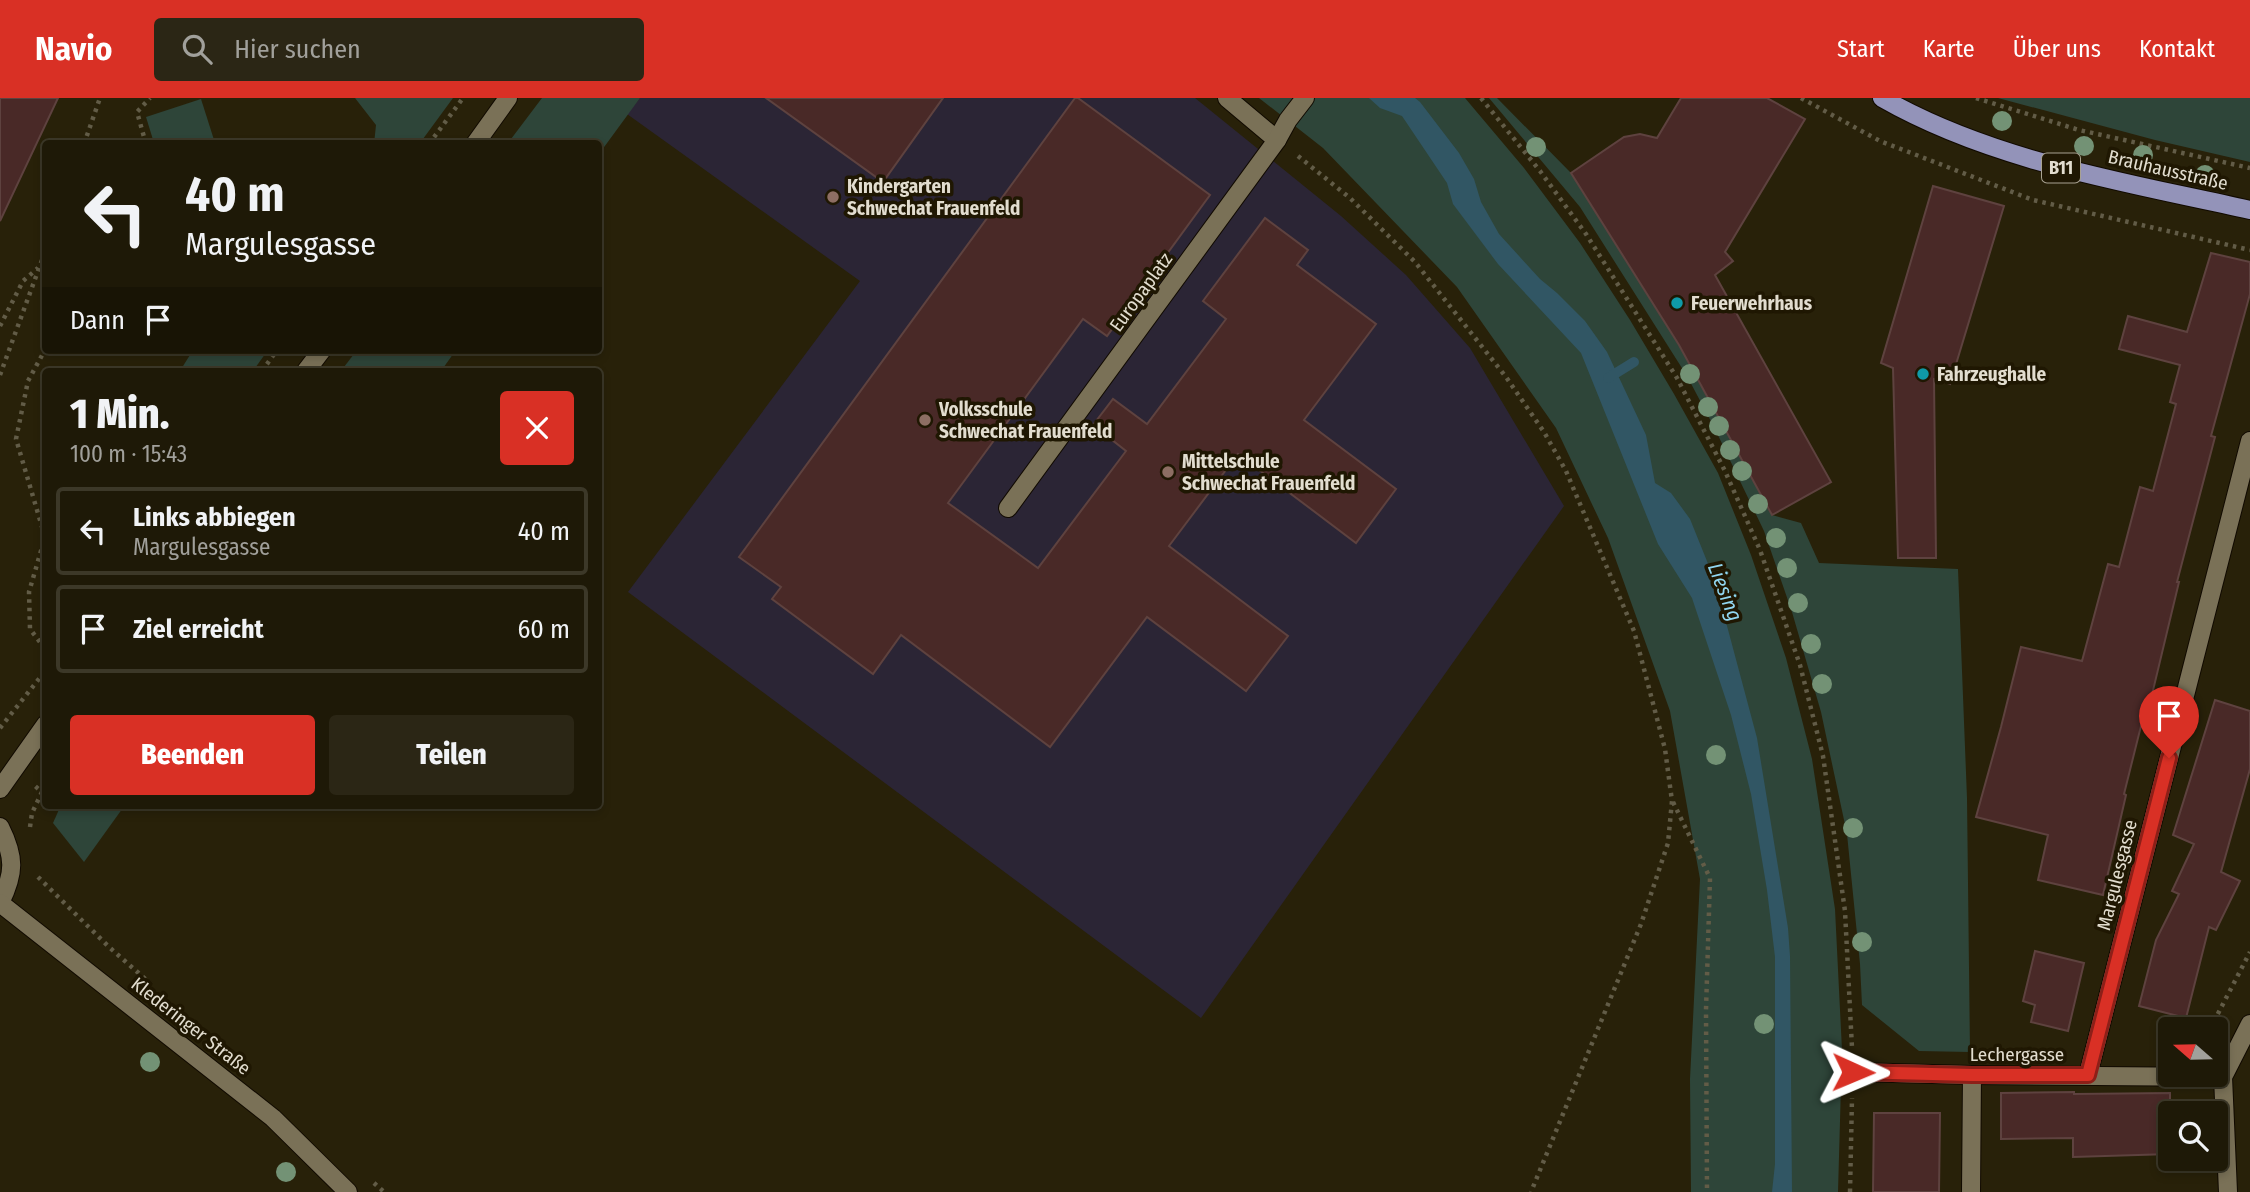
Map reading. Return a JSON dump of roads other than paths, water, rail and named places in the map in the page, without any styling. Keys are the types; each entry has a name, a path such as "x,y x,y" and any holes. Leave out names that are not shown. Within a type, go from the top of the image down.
{"main road":[{"name":"Brauhausstraße","path":"1882,98 1976,141 2056,167 2250,210"}],"street":[{"path":"478,140 508,98"},
{"path":"1227,98 1277,140"},
{"name":"Europaplatz","path":"1008,508 1305,98"},
{"path":"308,368 319,354"},
{"name":"Margulesgasse","path":"2088,1075 2250,441"},
{"path":"0,789 42,729"},
{"path":"0,827 9,845 13,865 9,884 0,903"},
{"name":"Klederinger Straße","path":"0,903 273,1118 348,1192"},
{"path":"2228,1067 2250,1024"},
{"name":"Lechergasse","path":"1853,1072 2158,1076"},
{"path":"1971,1192 1972,1075"},
{"path":"2223,1087 2228,1192"}],"water":[{"path":"1369,98 1415,98 1420,102 1459,153 1499,234 1540,279 1585,321 1607,352 1646,435 1655,483 1671,493 1690,519 1715,581 1757,738 1788,928 1792,1192 1772,1192 1775,1164 1775,957 1751,794 1731,715 1692,598 1658,544 1581,353 1498,264 1453,204 1447,183 1402,116 1380,108"}],"waterway":[{"path":"1608,378 1634,362"}],"place":[{"name":"Kindergarten Schwechat Frauenfeld","path":"833,197"},
{"name":"Feuerwehrhaus","path":"1677,303"},
{"name":"Fahrzeughalle","path":"1923,374"},
{"name":"Volksschule Schwechat Frauenfeld","path":"925,420"},
{"name":"Mittelschule Schwechat Frauenfeld","path":"1168,472"}],"water label":[{"name":"Liesing","path":"1725,592"}]}
